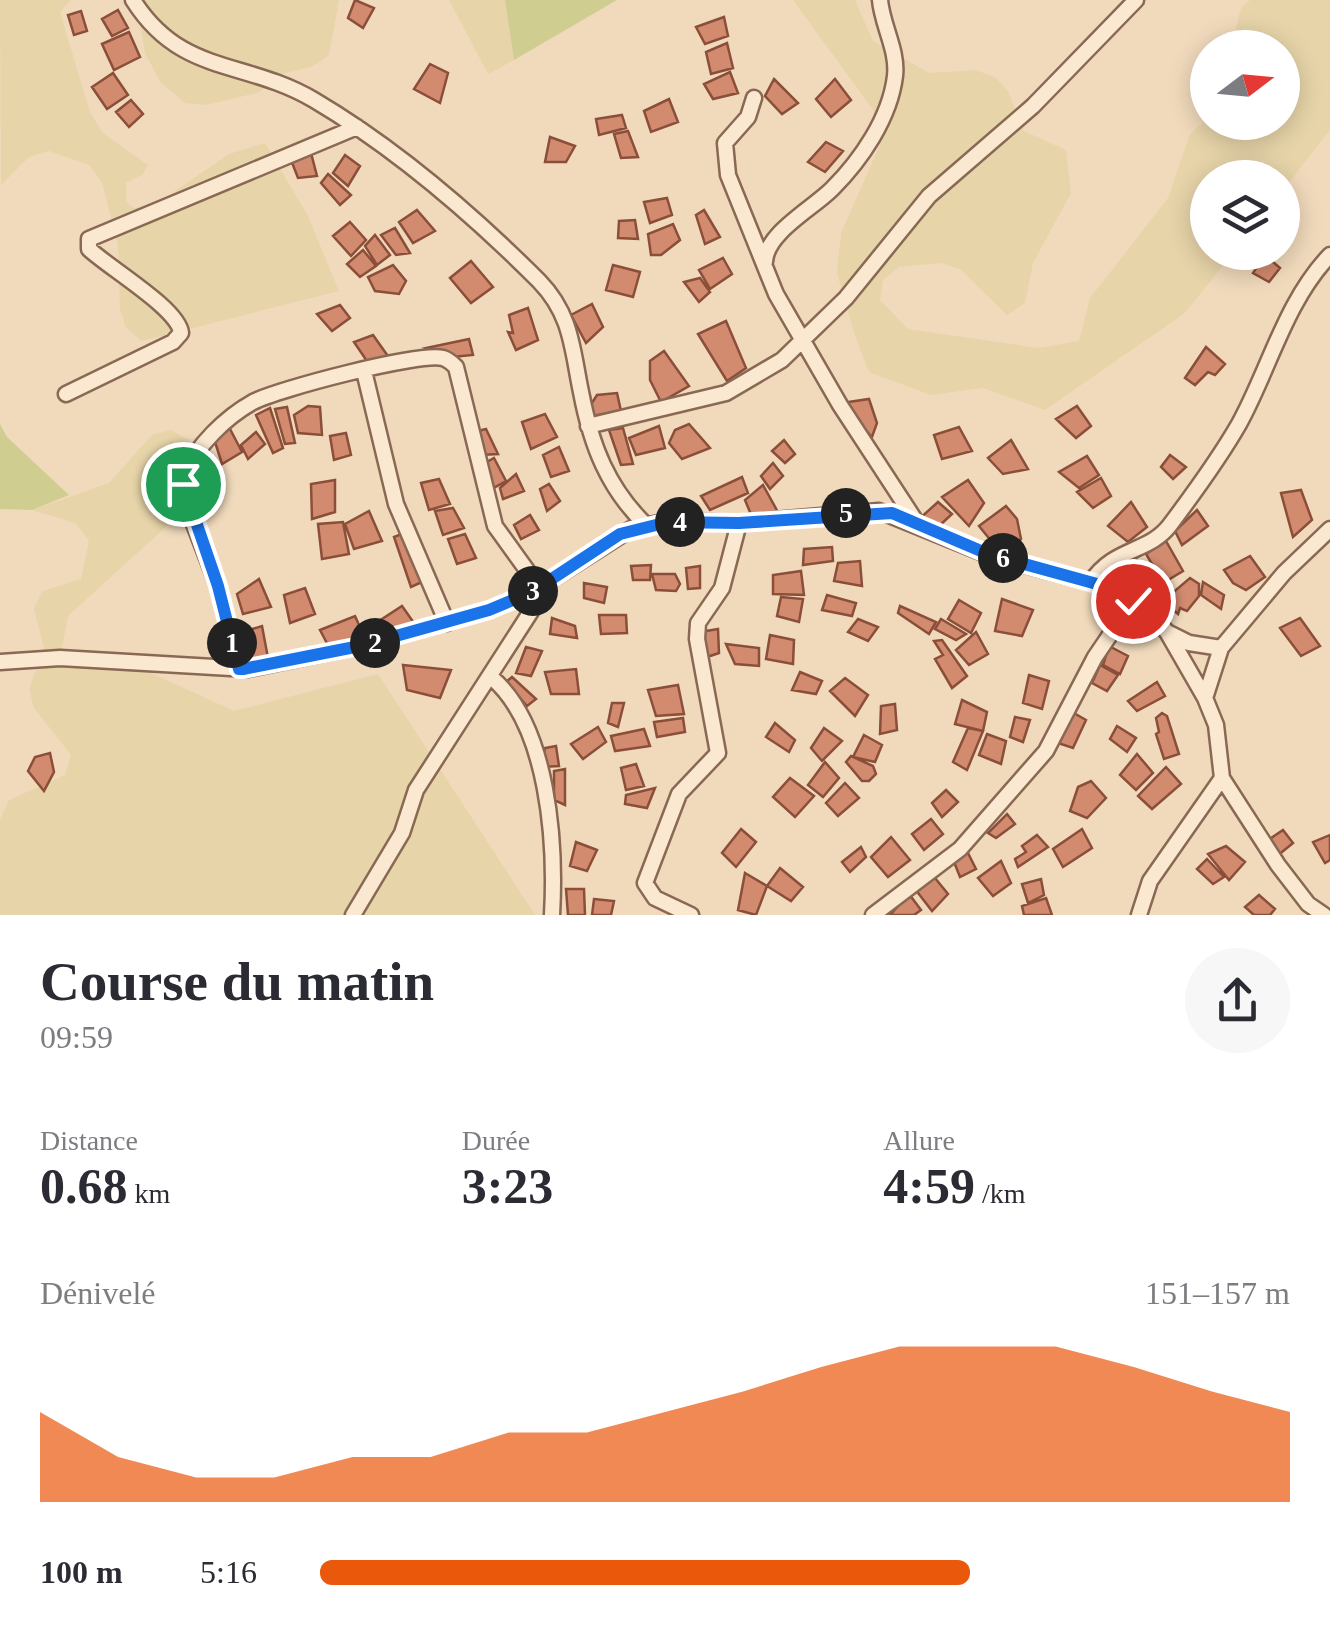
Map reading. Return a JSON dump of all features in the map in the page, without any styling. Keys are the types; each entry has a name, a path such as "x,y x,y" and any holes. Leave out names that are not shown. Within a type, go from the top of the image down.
{"street":[{"path":"133,0 157,35 179,50 257,74 310,98 356,127 436,185 555,300 576,348 588,426 612,485 647,526"},
{"path":"765,262 766,252 775,241 833,188 874,138 896,74 880,0"},
{"path":"588,426 736,389 782,360 801,337 846,298 929,196 1032,106 1136,0"},
{"path":"754,98 748,117 731,134 723,153 765,262 801,337 917,524"},
{"path":"66,394 173,342 180,332 176,316 106,266 89,249 89,240 356,127"},
{"path":"1091,582 1103,564 1152,540 1170,525 1241,420 1262,367 1314,274 1330,256"},
{"path":"239,669 218,586 190,511 184,475 226,421 254,402 364,371 426,358 446,358 456,367 495,526 545,584"},
{"path":"364,371 396,504 447,623"},
{"path":"0,662 60,658 239,669 360,646 447,623 545,584 620,534 647,526 879,511 988,554 1091,582 1133,601 1158,618 1216,725 1222,778 1278,865 1308,904 1324,915"},
{"path":"691,915 655,898 645,883 679,794 718,754 697,639 698,622 722,588 739,523"},
{"path":"1204,698 1220,648 1284,572 1330,530"},
{"path":"353,915 402,833 416,790 491,677 545,584"},
{"path":"873,915 960,849 1046,751 1095,656 1133,601"},
{"path":"1168,632 1189,643 1220,648"},
{"path":"491,677 520,706 537,766 550,832 552,915"},
{"path":"1139,915 1150,880 1222,778"}],"shaded area":[{"path":"0,0 71,0 60,12 90,112 103,133 148,165 143,174 126,183 126,202 134,208 155,205 229,154 265,143 308,216 339,291 142,341 126,328 120,309 118,245 102,182 89,165 49,151 29,157 1,185"},
{"path":"136,0 339,0 329,55 313,66 275,76 260,92 207,105 185,103 160,82 145,53"},
{"path":"449,0 505,0 514,60 488,74"},
{"path":"505,0 617,0 514,60"},
{"path":"793,0 855,0 873,41 929,73 975,70 995,77 1008,91 1024,131 1066,150 1071,193 1033,263 1025,303 1007,315 960,269 940,263 899,267 883,280 880,300 908,329 1038,348 1079,341 1090,298 1168,198 1190,134 1190,140 1300,140 1300,30 1236,30 1241,8 1250,0 1330,0 1330,130 1300,168 1300,160 1190,160 1190,270 1219,270 1185,313 1045,410 983,388 931,395 869,372 837,273 841,233 887,129"},
{"path":"0,424 7,437 69,495 32,510 0,509"},
{"path":"171,430 188,440 213,484 68,616 60,658 125,661 234,711 378,674 535,915 0,915 0,820 9,800 65,775 71,755 34,708 29,689 44,648 34,609 42,591 81,579 89,540 75,523 32,510 109,483 152,435"}],"building":[{"path":"355,0 374,8 363,28 348,18"},
{"path":"118,10 128,28 112,36 102,19"},
{"path":"81,11 87,31 74,35 68,15"},
{"path":"724,17 728,36 705,44 696,27"},
{"path":"129,32 140,57 114,70 102,44"},
{"path":"727,43 733,68 711,74 706,52"},
{"path":"430,64 448,73 440,103 414,89"},
{"path":"730,72 738,93 713,99 704,84"},
{"path":"113,73 128,95 107,109 92,87"},
{"path":"774,79 798,103 782,114 765,96"},
{"path":"835,79 851,100 831,117 816,99"},
{"path":"669,99 678,122 651,132 644,111"},
{"path":"131,100 143,114 129,127 116,112"},
{"path":"622,115 626,128 599,135 596,119"},
{"path":"628,131 638,157 621,158 614,134"},
{"path":"550,137 575,146 566,162 545,162"},
{"path":"826,142 843,151 825,172 808,162"},
{"path":"311,153 317,176 298,178 291,160"},
{"path":"345,155 360,166 348,186 333,173"},
{"path":"328,174 351,195 340,205 321,183"},
{"path":"667,198 672,215 650,223 644,202"},
{"path":"417,210 435,231 413,243 399,222"},
{"path":"704,210 720,237 705,244 696,215"},
{"path":"635,220 638,239 618,238 619,221"},
{"path":"350,222 366,240 351,256 333,236"},
{"path":"673,224 680,240 661,255 651,255 648,234"},
{"path":"395,228 410,253 396,255 381,235"},
{"path":"375,235 390,255 377,265 365,246"},
{"path":"363,250 376,266 360,277 347,264"},
{"path":"723,258 732,274 710,289 699,270"},
{"path":"471,261 493,287 471,303 450,278"},
{"path":"393,265 406,281 399,294 375,291 368,277"},
{"path":"613,265 640,272 633,297 606,290"},
{"path":"1255,270 1278,270 1269,282 1253,273"},
{"path":"700,278 710,292 699,302 684,282"},
{"path":"592,304 603,327 586,343 571,315"},
{"path":"340,305 350,318 332,331 317,314"},
{"path":"528,308 538,340 516,350 508,332 513,333 509,315"},
{"path":"726,321 746,368 727,381 698,334"},
{"path":"373,335 390,359 371,367 354,342"},
{"path":"469,339 473,355 452,357 426,348"},
{"path":"1206,347 1225,364 1215,375 1208,372 1195,385 1185,378"},
{"path":"664,351 689,386 661,402 650,380 650,361"},
{"path":"617,393 621,411 592,416 590,406 597,395"},
{"path":"869,399 877,423 872,437 845,408 849,402"},
{"path":"308,406 320,407 322,435 298,433 294,415"},
{"path":"1077,406 1091,426 1076,438 1056,419"},
{"path":"287,407 295,443 285,444 275,409"},
{"path":"270,408 283,448 273,453 256,415"},
{"path":"545,414 557,437 531,449 522,422"},
{"path":"689,424 710,448 682,459 669,443 675,430"},
{"path":"659,426 665,448 636,455 629,438"},
{"path":"229,427 242,452 222,464 215,442"},
{"path":"959,427 972,451 942,459 934,435"},
{"path":"623,428 633,464 621,465 609,430"},
{"path":"486,429 498,454 480,455 474,432"},
{"path":"256,432 265,444 248,459 241,445"},
{"path":"346,433 351,455 334,460 330,436"},
{"path":"784,440 795,454 785,463 772,451"},
{"path":"1011,440 1028,469 1003,474 988,458"},
{"path":"559,447 569,471 551,477 543,455"},
{"path":"1170,455 1186,467 1173,479 1161,467"},
{"path":"1087,456 1099,475 1079,488 1059,472"},
{"path":"494,458 506,481 490,490 478,467"},
{"path":"773,463 783,476 770,489 761,476"},
{"path":"516,474 524,491 503,499 500,488"},
{"path":"742,477 748,493 710,510 701,496"},
{"path":"1101,478 1111,496 1093,508 1077,492"},
{"path":"439,479 450,504 429,510 421,483"},
{"path":"335,480 335,512 312,519 311,484"},
{"path":"968,480 984,503 969,526 942,497"},
{"path":"549,484 560,501 547,511 540,489"},
{"path":"763,485 779,514 752,517 745,500"},
{"path":"1301,490 1312,520 1293,537 1281,493"},
{"path":"938,502 952,514 938,527 918,520"},
{"path":"1131,502 1147,527 1128,542 1108,526"},
{"path":"1006,506 1017,519 1021,539 1001,553 979,526"},
{"path":"453,508 464,528 443,535 435,511"},
{"path":"1197,510 1208,526 1182,545 1175,531"},
{"path":"369,511 382,541 354,549 345,524"},
{"path":"530,515 539,530 521,539 514,525"},
{"path":"343,522 349,554 322,559 318,524"},
{"path":"404,533 424,581 411,587 394,537"},
{"path":"465,534 476,558 457,564 448,539"},
{"path":"1166,541 1183,571 1163,583 1146,554"},
{"path":"832,547 833,561 803,565 804,549"},
{"path":"1250,556 1265,577 1246,590 1233,583 1224,570"},
{"path":"1137,560 1147,578 1129,588 1119,571"},
{"path":"860,561 862,586 834,581 838,563"},
{"path":"651,565 650,580 633,580 631,566"},
{"path":"700,566 700,588 688,589 686,568"},
{"path":"801,571 804,595 773,594 773,575"},
{"path":"652,574 675,574 680,584 676,591 656,590"},
{"path":"1190,578 1199,584 1199,596 1187,611 1180,608 1178,614 1163,601"},
{"path":"259,579 271,607 243,614 237,594"},
{"path":"1203,582 1224,595 1221,609 1201,595"},
{"path":"584,583 607,587 604,603 584,598"},
{"path":"305,588 315,614 290,623 284,595"},
{"path":"827,595 856,603 852,616 822,610"},
{"path":"781,597 803,599 799,622 777,616"},
{"path":"1002,599 1033,610 1022,636 995,631"},
{"path":"959,600 981,613 971,633 948,619"},
{"path":"402,606 414,623 384,637 376,623"},
{"path":"900,606 936,622 929,634 898,613"},
{"path":"599,615 626,615 627,633 601,634"},
{"path":"355,616 364,636 330,649 320,630"},
{"path":"552,618 575,626 577,638 550,634"},
{"path":"1300,618 1320,646 1301,656 1280,628"},
{"path":"858,619 878,627 868,641 848,632"},
{"path":"941,619 966,634 956,640 935,629"},
{"path":"262,626 268,658 244,665 243,632"},
{"path":"718,629 719,653 704,658 700,632"},
{"path":"976,632 988,654 969,665 956,650"},
{"path":"770,635 794,640 793,664 766,659"},
{"path":"942,640 967,676 952,688 935,659 943,655 934,641"},
{"path":"726,644 759,648 759,666 735,664"},
{"path":"1109,646 1128,656 1120,674 1103,665"},
{"path":"526,647 542,651 531,676 516,673"},
{"path":"403,665 451,670 440,698 407,690"},
{"path":"1100,665 1118,675 1107,691 1092,683"},
{"path":"576,669 579,694 551,694 545,672"},
{"path":"800,672 822,681 816,694 792,690"},
{"path":"1029,675 1049,681 1042,709 1023,703"},
{"path":"512,677 536,699 527,706 506,682"},
{"path":"845,678 868,695 855,716 830,691"},
{"path":"1157,682 1165,696 1137,711 1128,701"},
{"path":"678,685 684,714 656,716 648,690"},
{"path":"962,700 987,712 983,731 955,724"},
{"path":"612,703 624,703 618,727 608,723"},
{"path":"895,704 897,730 880,734 881,706"},
{"path":"1072,712 1086,720 1073,748 1055,742"},
{"path":"1162,713 1167,716 1179,754 1164,759 1156,734 1156,718"},
{"path":"1015,717 1030,720 1023,742 1010,737"},
{"path":"683,718 685,732 657,737 654,722"},
{"path":"775,723 795,740 789,752 766,737"},
{"path":"1117,726 1136,738 1127,752 1110,739"},
{"path":"598,727 606,742 583,759 571,744"},
{"path":"824,728 842,741 822,761 811,748"},
{"path":"968,728 983,731 967,770 953,762"},
{"path":"644,729 650,746 615,751 611,736"},
{"path":"987,734 1006,741 1001,764 979,755"},
{"path":"864,735 882,745 875,762 853,757"},
{"path":"556,746 559,766 541,767 545,748"},
{"path":"50,753 54,772 44,791 28,771 35,757"},
{"path":"1137,754 1153,773 1136,790 1120,775"},
{"path":"851,756 873,766 876,774 869,781 862,781 846,762"},
{"path":"825,762 839,778 823,797 808,785"},
{"path":"636,764 644,786 626,790 621,768"},
{"path":"1166,767 1181,784 1152,809 1138,796"},
{"path":"565,769 565,805 554,800 554,771"},
{"path":"790,778 814,796 795,817 773,797"},
{"path":"1091,781 1106,798 1087,818 1070,811 1078,787"},
{"path":"845,783 859,798 838,816 826,803"},
{"path":"655,788 647,808 625,804 626,795"},
{"path":"946,790 958,802 942,817 932,803"},
{"path":"1007,814 1015,824 996,838 988,833"},
{"path":"931,819 943,834 924,850 912,834"},
{"path":"741,829 756,842 736,867 722,853"},
{"path":"1082,829 1092,848 1063,867 1053,849"},
{"path":"1283,830 1293,843 1276,857 1265,842"},
{"path":"1037,835 1048,847 1018,867 1015,859 1026,852 1022,846"},
{"path":"1330,835 1330,860 1325,863 1313,842"},
{"path":"891,837 910,860 888,877 871,857"},
{"path":"576,842 597,850 587,871 570,866"},
{"path":"1226,846 1245,862 1229,880 1208,854"},
{"path":"861,847 866,857 850,872 842,862"},
{"path":"968,853 976,869 960,877 954,862"},
{"path":"1207,859 1224,877 1213,884 1197,869"},
{"path":"1001,861 1011,883 993,896 978,878"},
{"path":"780,868 803,887 791,901 767,886"},
{"path":"745,873 767,886 756,915 738,910"},
{"path":"935,878 948,894 932,911 915,889"},
{"path":"1041,879 1044,895 1028,903 1022,884"},
{"path":"566,889 584,889 585,915 568,915"},
{"path":"909,894 921,910 914,915 890,915"},
{"path":"1259,895 1275,909 1270,915 1254,915 1245,907"},
{"path":"1046,898 1052,915 1024,915 1022,906"},
{"path":"594,899 614,901 611,915 592,915"}],"route":[{"path":"183,484 218,586 239,669 428,630 489,610 532,592 620,534 668,522 739,523 868,511 892,513 988,554 1097,584 1133,601"}]}
